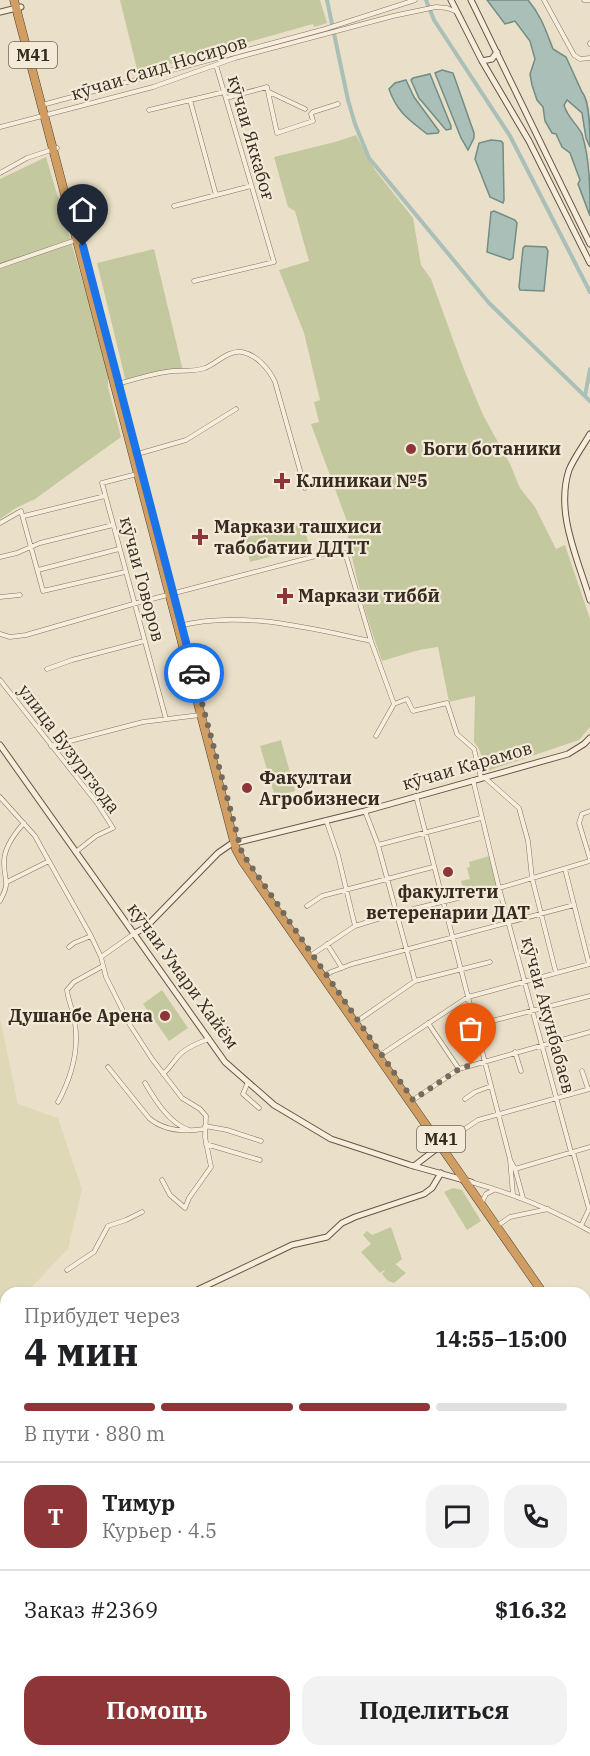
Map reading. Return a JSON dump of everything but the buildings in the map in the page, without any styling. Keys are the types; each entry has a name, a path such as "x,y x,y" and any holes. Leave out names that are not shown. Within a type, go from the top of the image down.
{"highway":[{"path":"17,4 135,455 137,474 154,528"},
{"path":"71,208 77,240 86,266"},
{"name":"M41","path":"135,455 236,843 246,861 442,1144"},
{"path":"179,626 200,715 205,723"},
{"path":"392,1071 539,1287"},
{"path":"468,1182 483,1200 498,1226"}],"main road":[{"path":"452,0 482,61 529,141 590,263"},
{"path":"471,0 590,244"},
{"path":"0,12 17,4"},
{"path":"482,61 492,59 497,52"},
{"path":"590,434 570,467 564,498 567,526 590,600"},
{"name":"кӯчаи Карамов","path":"135,933 146,927 218,853 236,843 365,811 568,754 590,738"},
{"name":"кӯчаи Умари Хайём","path":"0,745 225,1062 274,1105 331,1139 468,1182"},
{"path":"414,1166 442,1144"},
{"path":"204,1287 292,1245 327,1237 342,1223 355,1216 424,1194 432,1188 441,1173"}],"street":[{"name":"кӯчаи Саид Носиров","path":"44,105 326,31 415,0"},
{"path":"544,0 574,56 580,59 590,58"},
{"path":"584,0 590,0"},
{"path":"326,31 345,29 439,6 458,13"},
{"path":"390,9 393,16"},
{"name":"кӯчаи Саид Носиров","path":"0,127 164,84 251,51"},
{"name":"кӯчаи Яккабоғ","path":"194,281 274,262 216,64"},
{"path":"171,71 174,80"},
{"path":"161,74 164,84"},
{"path":"226,98 267,87 277,133 313,121 310,114 338,104"},
{"path":"149,110 224,92"},
{"path":"269,92 305,109"},
{"path":"190,100 216,195"},
{"path":"0,173 25,159 55,149"},
{"path":"174,206 251,186"},
{"path":"0,266 77,240"},
{"path":"116,384 173,371 194,371 205,368 236,352 251,356 269,369 275,382 305,488"},
{"path":"135,455 186,440 236,409"},
{"name":"кӯчаи Говоров","path":"137,474 102,483 166,719"},
{"path":"24,516 105,496"},
{"path":"0,523 21,511 43,591 125,572"},
{"path":"0,557 17,553 31,546 113,525"},
{"path":"0,634 10,637 26,635 133,604 350,547"},
{"path":"38,570 119,549"},
{"path":"344,549 371,641 394,704"},
{"path":"0,597 20,595"},
{"path":"179,626 239,619 307,628 371,641"},
{"path":"47,669 144,640"},
{"name":"улица Бузургзода","path":"0,680 113,828 96,836 76,851"},
{"path":"376,736 394,704 408,699 413,711 447,703 457,734 475,751 482,777 519,808 528,841 532,878 556,973"},
{"path":"51,746 143,722 200,715"},
{"name":"кӯчаи Акунбабаев","path":"473,780 524,981 589,1209 580,1226"},
{"path":"415,796 510,1159 513,1195"},
{"path":"0,797 35,836 91,936 101,957 106,977 130,1025 182,1098 203,1112 206,1118 204,1127 211,1167 189,1198 185,1208 170,1195 162,1180"},
{"path":"365,811 378,845 415,981"},
{"path":"311,955 355,926 397,913 499,888 590,860 579,823 582,814 590,811"},
{"path":"378,845 481,818"},
{"path":"326,820 338,855 355,926"},
{"path":"0,901 7,882 4,858 11,840 24,823"},
{"path":"7,882 49,861"},
{"path":"307,906 322,896 434,867"},
{"path":"381,1055 468,997 589,964 565,869"},
{"path":"325,976 342,968 574,905"},
{"path":"101,957 135,933"},
{"path":"69,947 91,936"},
{"path":"327,944 342,968"},
{"path":"357,1021 415,981 490,962"},
{"path":"58,1102 65,1089 75,1055 75,1024 67,990 79,979 104,966"},
{"path":"476,1025 590,996"},
{"path":"428,1023 459,1069"},
{"path":"413,1100 459,1069 590,1032"},
{"path":"163,1074 172,1067 182,1052 209,1039"},
{"path":"515,1052 521,1071"},
{"path":"108,1067 153,1121 180,1131 193,1131 204,1127 227,1130 261,1141"},
{"path":"442,1144 478,1120 589,1089 582,1071"},
{"path":"248,1082 243,1094 259,1108"},
{"path":"145,1083 168,1114 183,1127 193,1131"},
{"path":"465,1099 490,1086"},
{"path":"206,1144 260,1160"},
{"path":"515,1169 590,1147"},
{"path":"510,1159 523,1197"},
{"path":"468,1182 523,1197 590,1231"},
{"path":"483,1200 485,1195 494,1190"},
{"path":"498,1226 510,1217 549,1209"},
{"path":"67,1270 94,1252 108,1226 133,1218 142,1212"}],"shaded area":[{"path":"0,1018 18,1104 58,1118 82,1189 68,1249 32,1287 0,1287"}],"green space":[{"path":"120,0 320,0 327,23 314,27 313,24 138,73"},
{"name":"Боги ботаники","path":"356,135 375,170 413,218 421,265 431,279 483,415 510,464 520,488 535,507 556,549 565,545 590,619 590,727 579,740 487,771 474,742 475,696 449,702 438,647 382,661 359,586 349,542 348,524 311,424 319,422 314,402 320,400 304,333 279,270 309,261 295,211 288,207 274,157"},
{"path":"46,157 92,313 121,437 35,499 0,519 0,179"},
{"path":"154,249 183,371 126,382 97,263"},
{"path":"303,522 309,546 250,562 244,538"},
{"path":"281,740 295,791 275,797 260,746"},
{"path":"489,856 498,887 465,896 461,881 470,879 467,868 470,867 469,862"},
{"name":"Душанбе Арена","path":"162,990 188,1028 169,1041 143,1004"},
{"path":"453,1188 462,1190 481,1221 467,1230 444,1192"},
{"path":"391,1227 402,1259 394,1263 406,1273 394,1283 388,1281 382,1274 386,1269 380,1273 361,1252 371,1244 363,1235 367,1231 372,1235"}],"water":[{"path":"487,0 528,0 540,17 553,49 566,57 585,96 590,125 590,147 586,138 582,113 567,100 564,105 582,134 585,144 589,174 590,216 570,153 562,147 556,134 552,133 545,121 543,107 537,100 530,74 535,59 530,41 515,21 505,24"},
{"path":"442,70 453,73 474,133 468,150 435,73"},
{"path":"430,74 451,129 446,130 419,98 411,80"},
{"path":"406,80 414,97 439,131 438,133 427,134 396,104 389,89 395,83"},
{"path":"491,140 503,143 503,203 490,197 475,159 479,143"},
{"path":"494,211 517,223 513,258 510,260 487,252 491,212"},
{"path":"525,246 546,247 548,251 544,291 520,290"}],"waterway":[{"path":"327,0 348,100 369,158 489,303 590,401"},
{"path":"426,0 434,20 510,136 590,292"},
{"path":"585,396 590,369"}],"way so far":[{"path":"194,673 234,828 246,861 413,1100 459,1069 471,1065"}],"place":[{"name":"Боги ботаники","path":"411,449"},
{"name":"Клиникаи №5","path":"282,481"},
{"name":"Маркази ташхиси табобатии ДДТТ","path":"200,537"},
{"name":"Маркази тиббӣ","path":"285,596"},
{"name":"Факултаи Агробизнеси","path":"247,788"},
{"name":"факултети ветеренарии ДАТ","path":"448,872"},
{"name":"Душанбе Арена","path":"165,1016"}],"route":[{"path":"83,246 194,673"}]}
